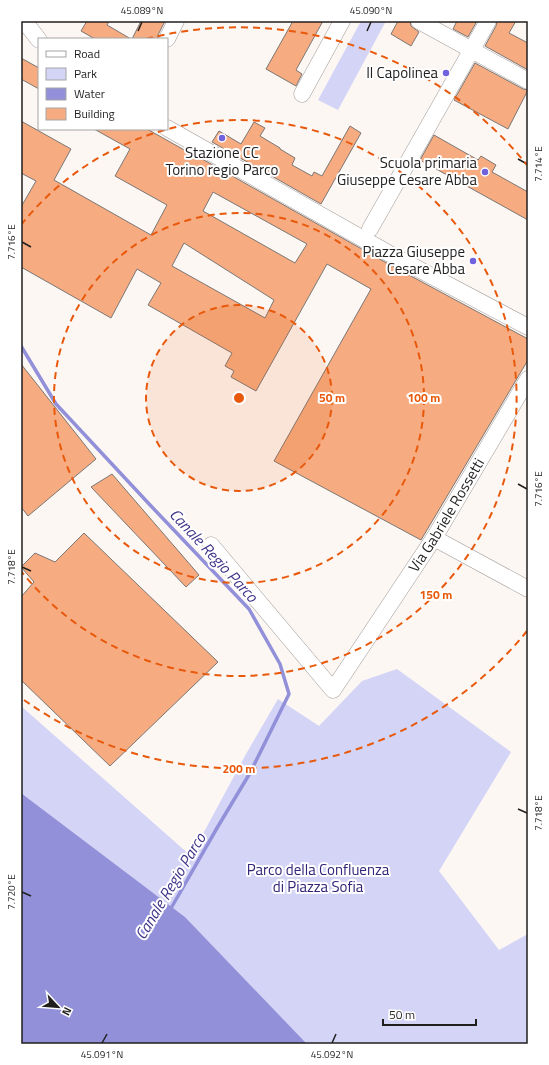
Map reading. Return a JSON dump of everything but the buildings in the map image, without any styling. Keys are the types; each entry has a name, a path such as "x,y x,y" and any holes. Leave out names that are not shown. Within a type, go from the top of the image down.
{"street":[{"path":"24,21 38,39"},
{"path":"168,38 176,21"},
{"path":"302,94 342,21"},
{"path":"419,21 528,81"},
{"path":"370,229 488,21"},
{"path":"168,129 388,253 527,323"},
{"name":"Via Gabriele Rossetti","path":"211,545 333,690 434,538 528,378"},
{"path":"434,538 528,589"}],"green space":[{"path":"361,21 386,21 338,110 318,100"},
{"name":"Parco della Confluenza di Piazza Sofia","path":"397,669 511,752 439,871 499,950 528,934 528,1044 307,1044 185,917 21,793 21,706 191,856 246,754 278,699 319,726 362,681"}],"water":[{"path":"21,793 185,917 307,1044 21,1044"}],"waterway":[{"name":"Canale Regio Parco","path":"21,346 56,404 249,609 280,664 289,694 250,773 170,910"}],"place":[{"name":"Il Capolinea","path":"446,73"},
{"name":"Stazione CC Torino regio Parco","path":"222,138"},
{"name":"Scuola primaria Giuseppe Cesare Abba","path":"485,172"},
{"name":"Piazza Giuseppe Cesare Abba","path":"473,261"}]}
